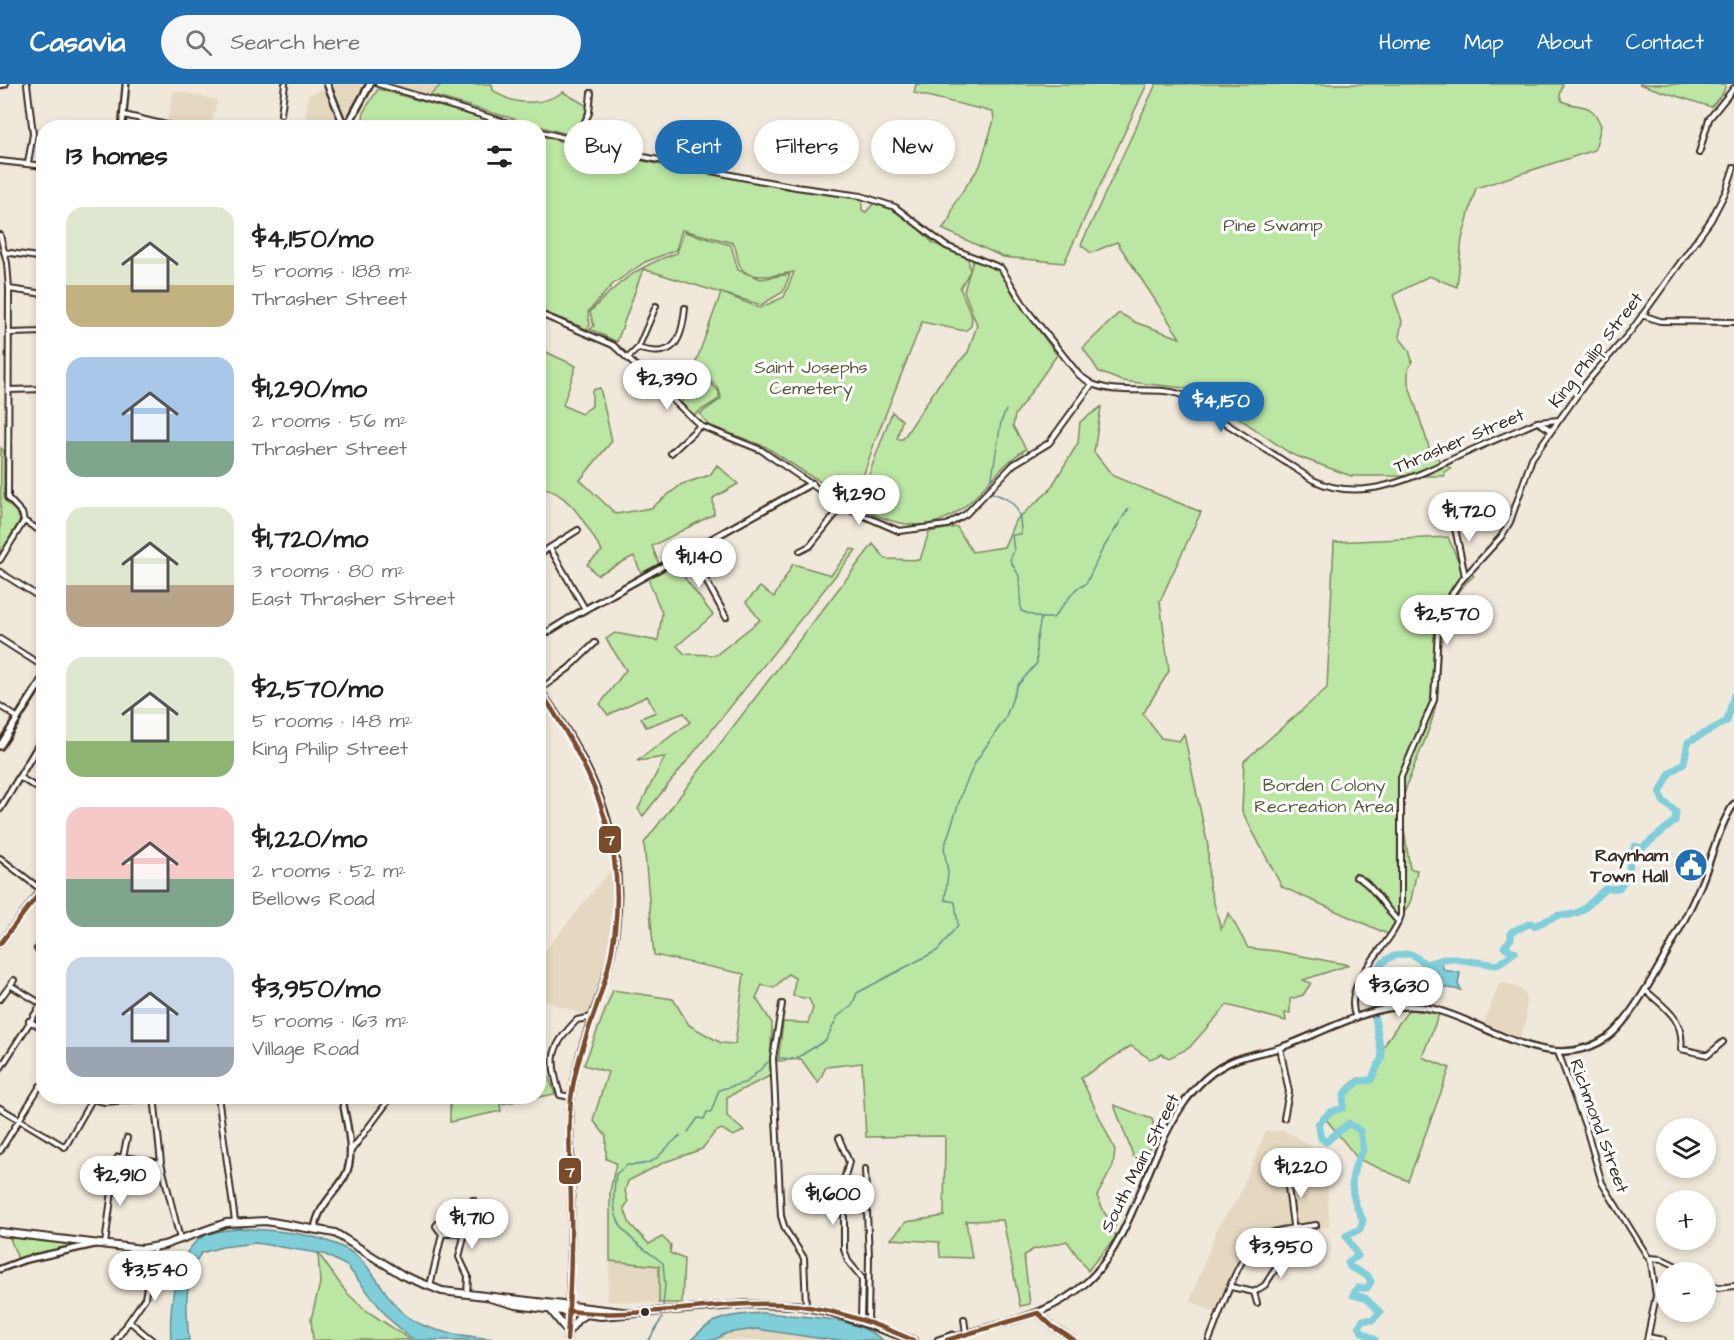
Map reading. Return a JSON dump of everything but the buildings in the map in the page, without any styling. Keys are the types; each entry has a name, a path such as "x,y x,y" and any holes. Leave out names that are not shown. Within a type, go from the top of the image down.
{"highway":[{"path":"0,1232 135,1249 154,1248 200,1230 235,1221 260,1221 315,1228 347,1238 395,1271 429,1287 516,1305 550,1309 569,1308 586,1314 761,1304 806,1306 865,1322 913,1340"},
{"path":"490,1298 499,1296 569,1308 631,1313"},
{"path":"550,1309 567,1332 578,1319 586,1314"}],"main road":[{"path":"350,120 370,84"},
{"path":"0,746 36,694"}],"street":[{"path":"0,85 5,84"},
{"path":"27,84 33,134 28,163"},
{"path":"123,120 126,84"},
{"path":"281,114 285,84"},
{"path":"327,84 342,120"},
{"path":"378,84 498,120"},
{"path":"1699,153 1708,119 1734,88"},
{"path":"586,120 589,113 591,93"},
{"path":"124,115 145,120"},
{"path":"546,133 564,139"},
{"path":"546,316 605,341 628,358 700,426 761,450 812,483 842,506 899,531 920,530 953,523 966,514 1014,464 1049,443 1092,384 1074,369 1027,310 1001,268 946,246 895,207 855,194 796,187 643,156"},
{"path":"0,161 36,164"},
{"name":"King Philip Street","path":"1356,1019 1353,1006 1359,982 1399,922 1402,898 1401,777 1435,696 1437,639 1442,614 1453,591 1491,551 1506,530 1528,468 1551,430 1590,377 1642,315 1714,215 1734,167"},
{"path":"0,235 9,289 8,498 21,512 24,521 36,528"},
{"path":"4,252 36,257"},
{"path":"9,289 36,293"},
{"path":"628,358 638,348 656,306"},
{"path":"638,348 659,352 674,346 682,332 686,308"},
{"path":"1642,315 1660,321 1734,322"},
{"path":"10,333 36,332"},
{"name":"Thrasher Street","path":"1092,384 1108,389 1163,391 1182,395 1313,480 1336,488 1366,488 1403,481 1537,422 1559,420"},
{"path":"9,390 36,390"},
{"name":"Thrasher Street","path":"1537,422 1551,430"},
{"path":"671,453 700,426"},
{"path":"546,633 812,483"},
{"path":"800,551 810,546 842,506"},
{"path":"1452,514 1465,576"},
{"path":"0,560 24,521"},
{"path":"546,550 578,530"},
{"path":"550,548 585,609"},
{"path":"690,551 726,617"},
{"path":"0,572 36,595"},
{"path":"0,639 36,662"},
{"path":"546,684 569,668 595,643"},
{"path":"546,699 570,733 593,776 610,832 616,870 617,903 613,943 577,1065 571,1097 567,1340"},
{"path":"0,706 18,718"},
{"path":"0,809 36,749"},
{"path":"19,777 36,787"},
{"name":"South Main Street","path":"983,1331 1038,1313 1082,1286 1107,1258 1176,1117 1193,1090 1223,1066 1280,1048 1389,1008 1425,1007 1452,1015 1532,1048 1558,1052 1585,1048 1608,1036 1627,1018 1644,990 1695,896 1722,824 1734,804"},
{"path":"0,858 36,885"},
{"path":"1356,876 1365,881 1386,910 1399,922"},
{"path":"0,944 36,897"},
{"path":"0,999 14,980"},
{"path":"10,985 36,998"},
{"path":"1644,990 1677,1022 1683,1033 1681,1049 1708,1055 1723,1042"},
{"path":"782,1004 773,1058 781,1216 785,1229 804,1258 806,1306"},
{"path":"0,1069 36,1010"},
{"path":"571,1097 560,1095 553,1065 554,1049 578,1020 592,1017"},
{"path":"28,1021 36,1025"},
{"path":"1280,1048 1289,1092 1284,1118"},
{"name":"Richmond Street","path":"1558,1052 1586,1128 1604,1188 1649,1258 1654,1274 1656,1296 1647,1339"},
{"path":"0,1151 36,1092"},
{"path":"0,1108 60,1145 68,1144 90,1104"},
{"path":"155,1104 161,1162 180,1239"},
{"path":"219,1104 235,1221"},
{"path":"315,1228 318,1213 345,1178 350,1153 343,1104"},
{"path":"350,1153 386,1104"},
{"path":"123,1157 127,1138"},
{"path":"839,1138 849,1162 842,1187 845,1252 862,1278 865,1322"},
{"path":"105,1245 118,1157 161,1162"},
{"path":"865,1169 869,1256 865,1322"},
{"path":"1231,1287 1254,1292 1265,1285 1276,1268 1292,1260 1296,1248 1286,1172"},
{"path":"838,1183 842,1187"},
{"path":"466,1295 468,1276 459,1257 473,1200"},
{"path":"1209,1340 1245,1256 1259,1240 1274,1232 1316,1225"},
{"path":"429,1287 440,1232 465,1234"},
{"path":"0,1269 24,1260 96,1244"},
{"path":"116,1340 145,1298 154,1248"},
{"path":"1649,1258 1668,1262"},
{"path":"1716,1287 1734,1286"},
{"path":"1254,1292 1257,1303"},
{"path":"1038,1313 1047,1323 1074,1340"},
{"path":"964,1319 966,1333"},
{"path":"129,1321 152,1340"},
{"path":"938,1340 983,1331"},
{"path":"950,1339 983,1331"},
{"path":"1647,1339 1663,1340"}],"shaded area":[{"path":"331,84 364,84 347,116 344,115"},
{"path":"390,84 439,84 428,96"},
{"path":"325,88 336,120 306,120 308,95"},
{"path":"174,90 217,100 213,120 167,120"},
{"path":"614,866 612,926 602,978 588,1017 546,1001 546,949"},
{"path":"1507,983 1525,992 1526,995 1526,1022 1519,1038 1484,1023 1499,984"},
{"path":"1281,1130 1321,1153 1327,1164 1329,1227 1275,1235 1260,1244 1243,1265 1224,1316 1190,1301 1218,1226 1237,1200 1265,1132"},
{"path":"610,1261 660,1266 659,1303 607,1301"},
{"path":"758,1326 845,1340 709,1340 725,1332"}],"green space":[{"path":"442,84 492,84 493,90 509,99 537,102 563,92 589,107 582,120 564,120 564,133 546,128 546,120 518,120 430,95"},
{"path":"916,84 1147,84 1064,263 1003,257 942,229 949,220 955,202 980,166 994,120 993,112 914,93"},
{"name":"Pine Swamp","path":"1156,84 1563,84 1560,95 1562,101 1593,112 1601,126 1595,150 1476,188 1462,239 1457,287 1429,276 1393,295 1402,321 1399,337 1409,350 1412,361 1408,370 1408,383 1429,447 1427,450 1451,469 1444,472 1445,476 1351,476 1291,454 1217,403 1184,388 1122,381 1099,372 1083,348 1119,313 1137,323 1180,338 1117,242 1091,253 1081,245"},
{"path":"1639,84 1726,84 1723,93 1711,107"},
{"path":"378,89 488,120 362,120 364,111"},
{"name":"Saint Josephs Cemetery","path":"546,137 564,142 564,174 643,174 643,160 655,163 655,174 711,174 862,199 862,210 866,212 875,202 906,216 933,243 968,258 970,271 960,288 972,317 971,326 965,331 922,322 875,441 853,506 837,497 816,478 766,447 709,425 700,414 721,399 716,384 693,370 721,293 643,269 617,342 590,329 594,326 590,312 600,301 640,269 677,253 684,232 731,245 738,270 761,279 790,274 783,292 761,305 722,293 760,308 784,297 794,272 765,276 750,274 740,266 733,243 682,230 676,250 645,262 613,284 588,312 590,325 587,329 546,313"},
{"path":"973,261 990,265 1003,275 1015,298 1057,355 1015,415 1013,426 1026,449 1005,465 961,510 933,523 905,524 857,507 892,412 902,420 897,439 903,439 939,384 968,352 977,325 964,291"},
{"path":"546,352 576,366 563,405 581,414 592,406 592,390 600,388 612,441 580,480 616,514 651,508 682,484 710,475 717,465 738,484 713,498 714,514 652,546 659,564 641,573 634,556 597,575 587,564 602,551 569,503 546,489"},
{"path":"700,376 706,377 719,392 719,399 694,415 681,403"},
{"path":"1101,407 1094,452 1113,476 1201,512 1160,601 1169,671 1143,714 1161,738 1179,741 1184,734 1208,846 1209,885 1221,929 1229,913 1248,948 1349,965 1303,980 1311,983 1303,995 1290,999 1290,1013 1285,1013 1286,1021 1227,1005 1189,1048 1169,1058 1162,1054 1150,1059 1131,1046 1081,1078 1115,1150 1113,1166 1097,1196 1105,1214 1116,1224 1113,1230 1116,1237 1088,1271 1067,1241 1032,1250 1024,1256 1030,1304 1020,1306 1003,1220 966,1221 972,1258 940,1257 939,1242 891,1239 906,1222 944,1216 945,1136 866,1137 862,1063 826,1067 818,1083 801,1059 778,1061 783,1022 808,1023 813,1008 809,999 793,996 795,978 788,974 774,988 762,985 756,998 772,1023 770,1076 727,1097 727,1116 744,1131 733,1136 722,1129 715,1132 702,1149 665,1162 628,1181 625,1191 628,1202 624,1208 630,1224 649,1244 662,1237 671,1245 670,1253 684,1259 682,1303 659,1303 659,1266 610,1261 610,1191 616,1163 606,1159 606,1136 593,1120 608,1072 584,1065 613,990 673,999 689,1025 721,1043 735,1044 744,974 654,955 644,843 873,544 886,559 920,560 929,532 957,527 972,552 1004,547 1015,521 1049,491 1078,443 1080,422"},
{"path":"1,448 4,451 4,500 17,513 20,520 0,554"},
{"name":"Borden Colony Recreation Area","path":"1448,537 1458,560 1474,576 1459,591 1444,621 1435,708 1403,800 1403,825 1410,869 1417,870 1411,900 1392,936 1282,887 1242,811 1244,761 1327,688 1334,542"},
{"path":"851,549 856,550 643,816 638,809 665,757 637,761 690,722 684,713 646,727 641,718 656,712 647,696 608,715 600,704 626,670 606,639 615,633 658,641 662,613 648,579 689,557 696,571 684,577 713,615 677,646 685,654 716,655 760,620 746,602 760,587 774,597 793,564 831,575"},
{"path":"1409,1009 1439,1014 1422,1057 1450,1068 1408,1181 1358,1159 1325,1118 1328,1114 1341,1109 1343,1094 1348,1086 1358,1078 1368,1080 1371,1077 1387,1040"},
{"path":"546,1074 549,1078 555,1094 546,1096"},
{"path":"450,1104 500,1104 501,1111 450,1122"},
{"path":"1114,1105 1152,1119 1157,1139 1136,1163"},
{"path":"10,1238 73,1244 74,1246 18,1259"},
{"path":"318,1253 346,1292 364,1309 411,1340 313,1340 311,1319 320,1283"}],"water":[{"path":"1421,959 1430,963 1440,960 1444,970 1460,973 1458,984 1461,990 1442,987 1436,1000 1424,993 1412,996 1423,978"},
{"path":"237,1228 292,1233 331,1242 360,1259 396,1306 419,1323 448,1333 507,1340 414,1340 390,1320 347,1266 324,1254 256,1243 222,1247 201,1253 191,1274 187,1295 189,1340 171,1340 173,1298 180,1268 186,1255 204,1236"},
{"path":"763,1313 841,1322 871,1332 883,1340 831,1340 756,1329 727,1333 714,1340 691,1340 708,1326 724,1318"}],"waterway":[{"path":"988,484 992,477 1001,422 1006,410"},
{"path":"992,493 1007,499 1018,512 1021,534 1012,535 1014,551 1010,560 1019,576 1021,611 1041,618"},
{"path":"779,1058 795,1059 826,1040 838,1016 852,1006 857,993 938,950 958,925 955,902 945,900 948,873 944,848 963,790 976,761 1005,719 1017,686 1037,663 1036,644 1041,618 1053,618 1076,589 1086,584 1102,550 1129,508"},
{"path":"1369,1004 1374,975 1378,968 1391,957 1411,954 1426,964 1448,958 1497,965 1515,952 1504,947 1511,939 1511,932 1531,923 1534,926 1559,915 1579,912 1605,889 1619,888 1630,872 1629,858 1635,846 1642,848 1675,821 1676,812 1663,801 1660,793 1670,773 1684,763 1688,742 1727,721 1734,695"},
{"path":"1375,1018 1382,1057 1371,1080 1359,1081 1344,1094 1343,1108 1330,1112 1318,1124 1321,1138 1326,1142 1349,1123 1360,1131 1363,1150 1355,1168 1352,1185 1355,1202 1363,1220 1360,1229 1346,1236 1358,1256 1348,1262 1350,1267 1368,1276 1371,1282 1367,1288 1357,1288 1353,1295 1365,1298 1380,1312 1373,1320 1363,1320 1359,1326 1362,1332 1375,1340"},
{"path":"688,1132 698,1118 704,1119 707,1112 711,1112 719,1090 747,1082 768,1062"},
{"path":"663,1306 665,1285 663,1263 628,1236 617,1218 614,1192 616,1174 627,1165 653,1161 680,1136"},
{"path":"649,1340 662,1318"}],"transit line":[{"name":"7","path":"546,701 578,754 594,787 606,821 614,855 617,891 615,929 608,968 577,1066 571,1099 569,1140 571,1258 567,1340"},
{"name":"7","path":"0,944 36,897"},
{"name":"7","path":"569,1311 622,1313 727,1305 797,1305 848,1316 913,1340"},
{"name":"7","path":"947,1340 1038,1313 1053,1327 1074,1340"}],"place":[{"name":"Raynham Town Hall","path":"1691,865"}]}
